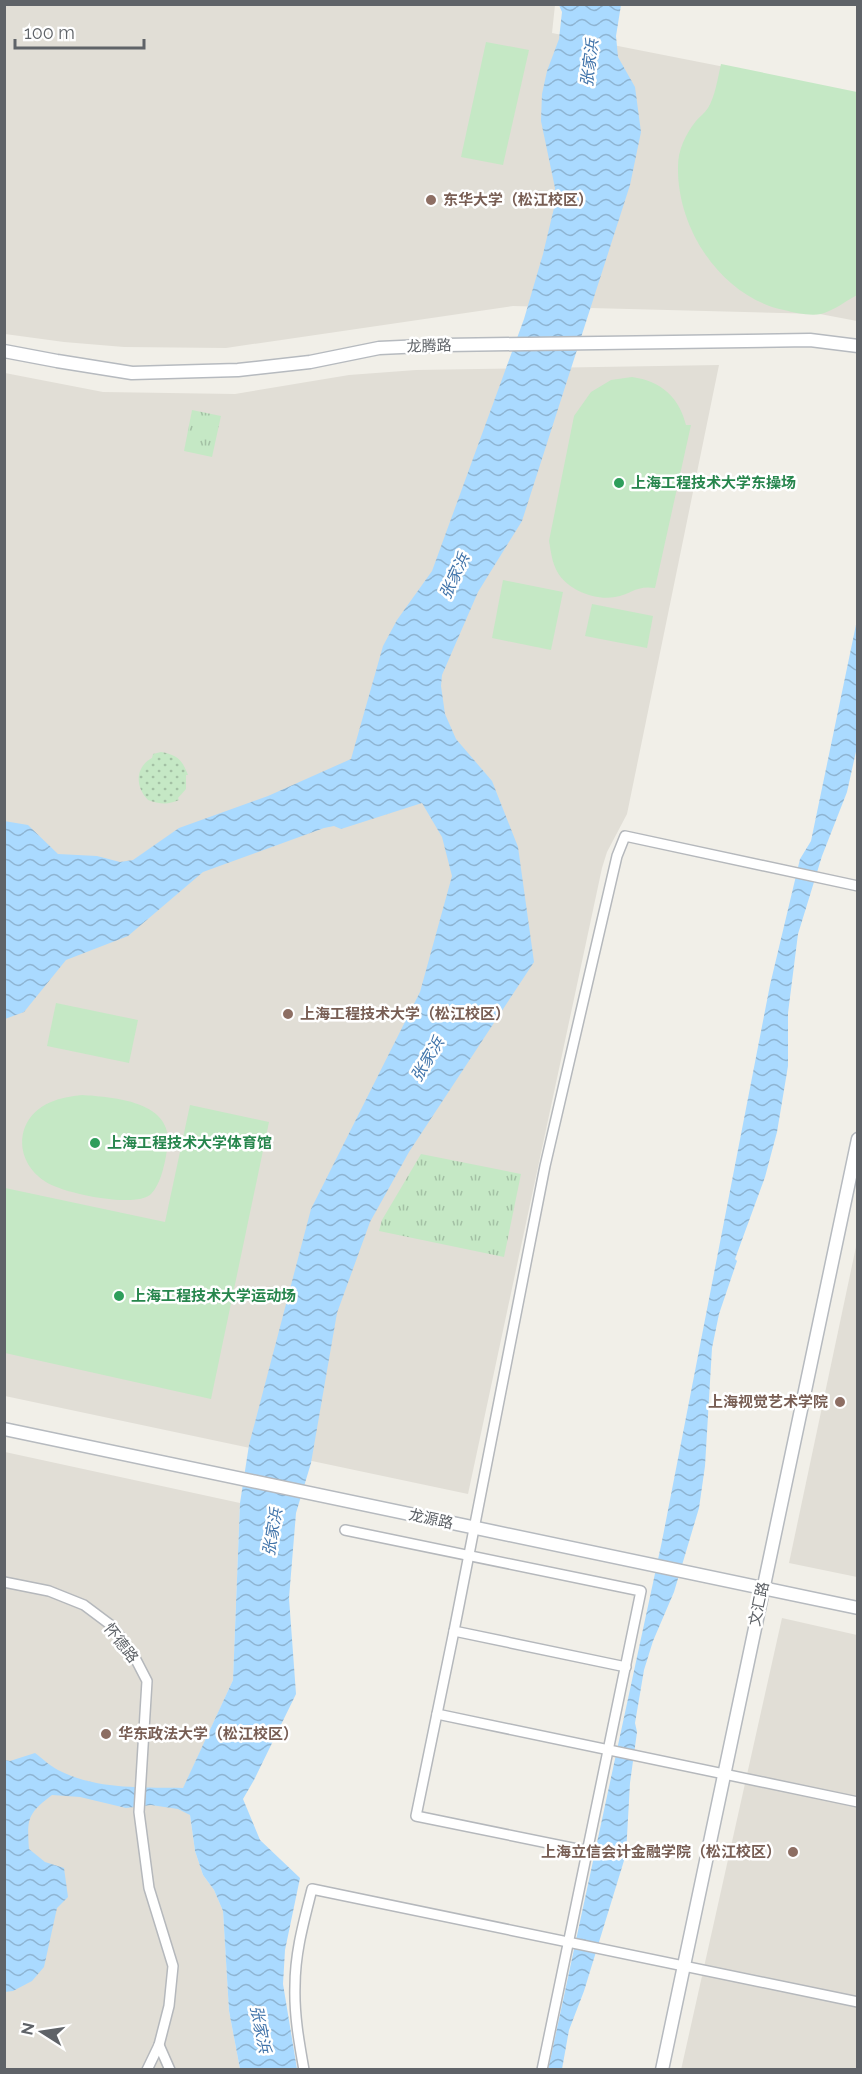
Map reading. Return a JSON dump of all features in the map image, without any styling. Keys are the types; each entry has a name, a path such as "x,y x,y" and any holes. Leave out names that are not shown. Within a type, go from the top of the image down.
{"main road":[{"name":"龙腾路","path":"4,351 132,373 238,370 310,362 379,348 810,340 858,346"},
{"name":"文汇路","path":"663,2070 858,1138"},
{"name":"龙源路","path":"4,1429 858,1608"}],"street":[{"path":"587,1851 416,1816 545,1166 617,856 624,836 858,886"},
{"path":"345,1530 641,1591 542,2070"},
{"name":"怀德路","path":"4,1582 49,1591 84,1605 112,1626 133,1654 147,1681 139,1812 149,1888 173,1965 169,2006 159,2045"},
{"path":"454,1631 626,1667"},
{"path":"437,1714 858,1802"},
{"path":"304,2070 294,1986 300,1936 312,1889 858,2002"},
{"path":"147,2070 159,2045"},
{"path":"159,2045 170,2070"}],"shaded area":[{"name":"东华大学（松江校区）","path":"5,5 555,5 552,33 857,93 857,321 820,314 513,306 226,348 124,347 5,334"},
{"name":"上海工程技术大学（松江校区）","path":"719,365 627,814 607,852 602,868 468,1494 5,1396 5,373 103,392 235,394 349,375 416,370"},
{"name":"上海视觉艺术学院","path":"857,1242 857,1577 789,1563"},
{"name":"华东政法大学（松江校区）","path":"5,1452 240,1503 233,1680 183,1789 190,1815 195,1851 203,1875 214,1890 223,1911 229,2011 240,2069 5,2070"},
{"name":"上海立信会计金融学院（松江校区）","path":"782,1618 857,1635 857,2069 681,2070"}],"green space":[{"path":"486,42 529,50 503,165 461,157"},
{"path":"721,64 857,92 857,295 830,311 817,315 802,314 762,303 741,291 723,276 707,257 695,237 685,214 680,191 678,161 689,132 707,110 716,87"},
{"name":"上海工程技术大学东操场","path":"632,377 652,382 667,392 679,406 686,425 691,425 655,588 638,589 608,598 591,596 575,589 558,573 549,541 574,416 591,392 611,380"},
{"path":"192,410 221,416 212,457 184,451"},
{"path":"503,580 563,592 551,650 492,638"},
{"path":"592,604 653,616 647,648 585,636"},
{"path":"161,752 179,759 188,775 186,775 186,789 178,798 179,800 171,803 148,800 139,783 142,767 152,758 153,754"},
{"path":"56,1003 138,1020 129,1063 47,1046"},
{"name":"上海工程技术大学体育馆","path":"82,1095 121,1099 134,1103 157,1115 165,1125 168,1146 163,1170 151,1194 131,1200 82,1195 46,1182 31,1168 22,1144 29,1119 42,1106 66,1097"},
{"name":"上海工程技术大学运动场","path":"190,1105 269,1122 211,1399 5,1353 5,1188 165,1222"},
{"path":"421,1154 521,1174 504,1257 379,1231 382,1220"}],"water":[{"name":"张家浜","path":"559,5 621,5 616,36 618,57 635,87 641,132 630,185 522,521 478,592 442,675 441,686 445,714 456,739 492,781 518,847 534,962 409,1152 370,1222 337,1313 311,1463 296,1513 289,1598 296,1694 243,1799 260,1840 300,1878 285,1950 283,1984 297,2069 240,2069 229,2011 223,1911 214,1890 203,1875 195,1851 190,1815 178,1809 151,1805 126,1808 80,1797 52,1795 38,1807 30,1818 29,1849 45,1862 64,1868 68,1897 57,1908 44,1967 32,1981 13,1991 5,1992 5,1760 10,1761 35,1753 58,1770 88,1781 119,1786 183,1788 233,1680 240,1503 249,1445 311,1209 420,992 452,876 442,837 422,803 341,829 334,826 324,828 203,872 128,936 66,960 24,1012 5,1019 4,821 28,825 58,854 97,856 120,862 133,860 179,828 268,796 351,759 383,646 397,620 432,571 524,319 543,254 554,208 555,188 541,121 542,94 547,71 559,39 562,12"},
{"path":"857,620 857,747 847,792 822,856 798,934 788,1013 788,1066 777,1132 765,1177 735,1259 737,1261 719,1314 712,1348 705,1466 699,1508 674,1592 653,1641 644,1670 635,1723 637,1732 630,1783 626,1854 584,1991 569,2030 562,2069 548,2070 662,1541 770,985 800,859 811,841"}],"place":[{"name":"东华大学（松江校区）","path":"431,200"},
{"name":"上海工程技术大学东操场","path":"619,483"},
{"name":"上海工程技术大学（松江校区）","path":"288,1014"},
{"name":"上海工程技术大学体育馆","path":"95,1143"},
{"name":"上海工程技术大学运动场","path":"119,1296"},
{"name":"上海视觉艺术学院","path":"840,1402"},
{"name":"华东政法大学（松江校区）","path":"106,1734"},
{"name":"上海立信会计金融学院（松江校区）","path":"793,1852"}]}
